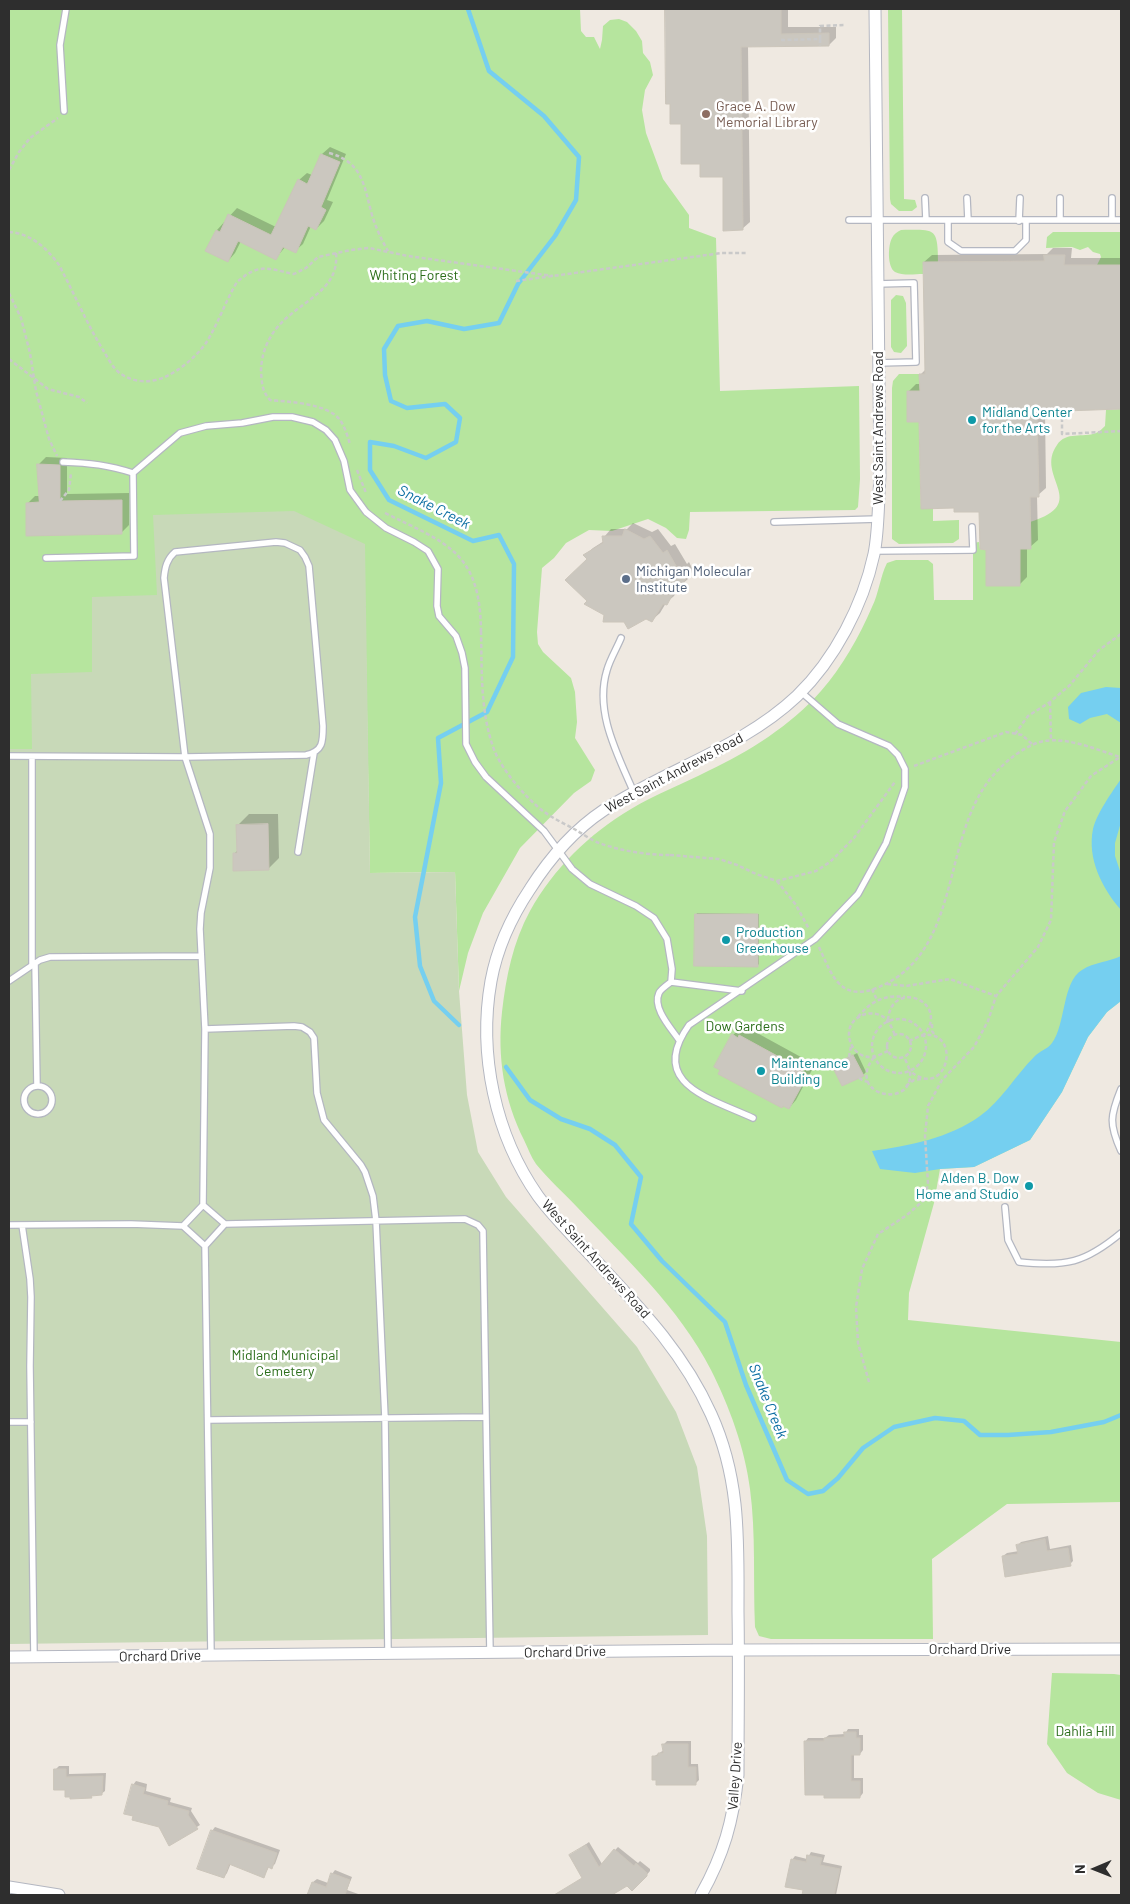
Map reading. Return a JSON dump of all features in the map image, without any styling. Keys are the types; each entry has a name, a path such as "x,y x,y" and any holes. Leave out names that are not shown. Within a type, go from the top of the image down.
{"street":[{"name":"West Saint Andrews Road","path":"738,1650 737,1518 726,1454 712,1416 695,1381 658,1328 555,1217 538,1196 524,1173 508,1140 495,1099 487,1043 487,1012 492,978 499,950 510,923 524,897 557,851 601,812 729,744 779,712 800,692 825,662 851,619 864,590 874,551 880,477 875,9"},
{"name":"Orchard Drive","path":"9,1657 738,1650 1121,1649"},
{"name":"Valley Drive","path":"701,1895 711,1877 725,1842 734,1811 738,1775 738,1650"},
{"path":"9,1887 59,1895"}],"lane":[{"path":"64,111 60,45 66,9"},
{"path":"925,198 926,220"},
{"path":"967,198 968,220"},
{"path":"948,220 948,242 960,251 1014,251 1026,240 1020,198"},
{"path":"1060,198 1060,220"},
{"path":"1112,198 1112,220"},
{"path":"848,220 1121,220"},
{"path":"878,284 914,284 916,362 878,363"},
{"path":"46,558 134,556 133,474 180,433 206,426 292,416 313,422 326,430 335,440 344,461 350,490 366,512 386,528 428,551 434,560 438,569 437,606 440,616 456,636 462,653 465,668 466,744 475,762 486,778 544,831 572,869 590,884 636,906 654,918 667,939 672,969 670,982 660,992 657,1001 662,1015 679,1040"},
{"path":"64,462 95,463 112,466 133,474"},
{"path":"774,522 878,519"},
{"path":"874,551 973,550 972,527"},
{"path":"9,756 185,757 306,755 314,753 320,748 323,739 309,566 305,557 300,550 285,543 276,542 175,552 169,557 165,567 164,578 185,757 210,834 210,868 201,913 200,929 205,1029 203,1205 184,1226"},
{"path":"621,638 607,669 603,688 604,712 614,744 634,793"},
{"path":"753,1118 694,1090 679,1077 674,1059 679,1040 689,1025 742,991 815,939 858,894 886,844 905,787 905,769 898,755 889,746 838,724 800,692"},
{"path":"298,852 314,753"},
{"path":"32,757 33,964 37,1086"},
{"path":"9,981 33,964 50,957 201,956"},
{"path":"670,982 742,991"},
{"path":"205,1029 294,1026 302,1027 310,1032 316,1046 317,1093 324,1120 365,1172 373,1196 376,1221 385,1418 388,1654"},
{"path":"37,1086 43,1086 51,1095 51,1107 41,1114 30,1112 23,1103 28,1089 37,1086"},
{"path":"1121,1089 1113,1109 1112,1131 1121,1151"},
{"path":"203,1205 225,1224 465,1219 472,1220 482,1231 490,1653"},
{"path":"1005,1207 1008,1240 1019,1262 1042,1265 1063,1264 1084,1258 1110,1243 1121,1233"},
{"path":"9,1225 132,1224 184,1226 205,1246"},
{"path":"211,1655 205,1246 225,1224"},
{"path":"22,1225 30,1279 34,1657"},
{"path":"208,1420 486,1417"},
{"path":"9,1422 31,1422"}],"path":[{"path":"820,46 820,26 845,25"},
{"path":"781,40 820,40"},
{"path":"9,170 19,152 30,138 55,122 64,111"},
{"path":"329,152 339,155 353,165 360,175 368,193 378,234 388,251"},
{"path":"9,232 18,232 29,238 43,246 54,257 84,317 111,362 119,373 138,381 162,378 176,372 186,363 205,344 237,282 245,275 258,269 272,267 294,274 306,268 318,257 369,248 408,256 553,276"},
{"path":"336,253 335,272 318,295 289,315 266,344 262,359 263,392 270,400 317,407 339,419 352,453"},
{"path":"516,280 673,261 722,253 746,253"},
{"path":"9,293 21,318 30,353 36,391 50,439 56,455 70,468 72,477 70,490 60,501"},
{"path":"9,359 48,389 79,397 87,403"},
{"path":"1038,418 1062,417 1062,434 1121,431"},
{"path":"354,462 368,497"},
{"path":"383,512 448,545 461,558 470,573 478,595 483,701 496,753 510,776 544,812 596,842 652,855 719,859 777,881 816,871 830,862 854,838 905,769 1006,732 1022,735 1032,744"},
{"path":"1015,734 1028,716 1050,702 1076,679 1099,650 1121,634"},
{"path":"1050,702 1051,740"},
{"path":"777,881 796,905 815,939 833,979 846,990 862,992 886,984 909,968 928,942 942,914 965,825 980,793 1001,766 1032,744 1051,740 1079,744 1121,757"},
{"path":"868,1382 858,1343 856,1307 862,1269 878,1234 907,1215 924,1200 928,1184 924,1136 928,1106 942,1080 974,1047 988,1021 996,996 1038,948 1051,920 1054,842 1065,811 1091,776 1121,757"},
{"path":"886,984 906,986 950,979 996,996"},
{"path":"872,989 877,1000"},
{"path":"849,1057 851,1044 849,1033 852,1025 866,1007 877,1000 896,996 914,997 928,1006 931,1014 932,1031 945,1047 948,1055 947,1063 937,1076 914,1080 899,1092 892,1095 883,1095 876,1092 869,1082 867,1071 874,1057"},
{"path":"888,1021 892,1006 898,1000 906,997"},
{"path":"857,1018 873,1013 882,1016 888,1021 895,1035"},
{"path":"896,1019 907,1020 917,1026 924,1035 926,1047 924,1058 917,1067 910,1071 895,1074 884,1070 876,1062 872,1051 872,1039 876,1032 888,1021 896,1019"},
{"path":"909,1041 924,1035 929,1029 931,1021"},
{"path":"895,1035 903,1035 909,1041 910,1050 904,1057 894,1057 888,1051 888,1041 895,1035"},
{"path":"924,1035 937,1038"},
{"path":"851,1044 859,1054 866,1057 874,1057 888,1051"},
{"path":"904,1057 910,1071 916,1076 923,1078"},
{"path":"905,1087 910,1071"},
{"path":"860,1078 864,1082 869,1082"}],"green space":[{"name":"Whiting Forest","path":"9,9 580,9 581,31 586,37 594,37 600,49 603,26 610,20 619,19 627,22 642,41 643,53 650,62 653,75 645,90 642,110 646,133 663,179 689,215 689,228 716,238 720,391 859,386 860,479 858,507 855,510 690,512 689,530 686,539 677,538 666,528 648,519 612,531 589,530 566,543 554,558 542,568 537,632 538,644 543,652 571,678 575,692 577,722 575,738 595,770 591,781 574,793 520,848 483,913 468,953 459,991 455,872 370,873 364,544 157,595 92,672 32,749 9,749"},
{"path":"888,9 902,9 904,199 915,200 917,207 912,211 899,211 891,204 890,199"},
{"path":"901,230 927,231 932,232 935,236 938,262 923,262 923,274 902,274 892,269 889,261 891,241 894,235"},
{"path":"1053,232 1121,232 1121,265 1097,265 1101,257 1100,254 1093,252 1088,247 1080,250 1072,247 1046,248 1047,237"},
{"path":"896,295 903,296 906,303 907,346 901,353 894,352 891,347 891,300"},
{"path":"899,374 919,374 920,391 907,391 907,422 919,422 921,508 933,508 933,521 959,520 959,539 953,543 899,544 892,539 892,388 893,381"},
{"name":"Dow Gardens","path":"1121,409 1121,1001 1107,1012 1088,1037 1062,1092 1030,1140 974,1167 940,1169 934,1203 909,1293 908,1320 1121,1342 1121,1502 1007,1504 932,1559 933,1639 771,1639 759,1636 755,1627 753,1523 748,1474 730,1413 718,1384 698,1347 667,1304 632,1264 536,1164 511,1109 501,1062 501,1029 511,960 524,923 540,895 561,866 587,841 601,829 640,804 699,776 769,737 809,704 836,672 856,640 874,602 887,563 896,560 928,560 933,564 934,600 973,600 973,543 979,542 980,549 986,550 987,586 1020,586 1020,549 1030,522 1048,515 1057,506 1060,498 1052,468 1052,457 1057,445 1070,436 1097,432 1105,426 1106,410"},
{"name":"Midland Municipal Cemetery","path":"294,511 365,544 370,873 455,872 459,991 467,1095 478,1152 506,1197 637,1347 676,1412 697,1467 707,1536 708,1635 9,1644 9,749 32,749 31,674 92,672 92,597 157,595 153,515"},
{"name":"Dahlia Hill","path":"1052,1673 1121,1675 1121,1800 1098,1793 1067,1773 1047,1744"}],"water":[{"path":"1106,687 1121,688 1121,723 1107,714 1090,718 1080,724 1069,719 1068,707 1081,693"},
{"path":"1121,779 1121,822 1115,843 1115,856 1121,874 1121,910 1102,883 1094,862 1092,840 1093,829 1098,816"},
{"path":"1121,956 1121,1001 1107,1012 1088,1037 1062,1092 1030,1140 974,1167 915,1173 880,1169 872,1151 928,1140 968,1124 988,1110 1034,1057 1052,1043 1060,1025 1067,993 1076,976 1087,967"}],"building":[{"name":"Grace A. Dow Memorial Library","path":"665,9 781,9 781,34 829,33 829,46 741,47 743,230 723,231 723,177 700,177 700,164 681,164 681,124 670,124 670,104 666,104"},
{"path":"321,154 340,162 321,207 326,210 316,230 308,226 296,253 283,247 276,260 238,241 228,262 205,251 216,230 220,232 228,214 271,235 298,179 307,184"},
{"name":"Midland Center for the Arts","path":"1044,255 1065,255 1064,265 1121,265 1121,409 1037,412 1039,497 1030,497 1031,549 1020,549 1020,586 986,586 986,550 980,549 979,512 954,512 954,508 921,509 919,422 907,422 907,391 920,391 919,374 925,374 923,262 1044,261"},
{"path":"37,464 60,465 60,501 122,500 122,534 26,536 26,503 39,502"},
{"name":"Michigan Molecular Institute","path":"625,529 644,539 650,536 663,553 667,550 679,571 681,569 686,578 681,588 677,586 667,605 663,604 652,622 646,619 628,629 624,622 603,622 604,615 584,604 587,601 565,580 587,559 583,555 603,543 602,536 622,536"},
{"path":"268,824 269,870 233,871 233,853 237,853 236,825"},
{"name":"Production Greenhouse","path":"695,914 758,914 758,967 694,966"},
{"name":"Maintenance Building","path":"732,1034 738,1038 739,1035 803,1070 801,1073 807,1076 789,1109 783,1106 782,1108 718,1074 720,1070 714,1067"},
{"path":"853,1055 864,1076 842,1086 832,1066"},
{"path":"1045,1539 1047,1551 1068,1548 1071,1566 1005,1577 1002,1556 1018,1554 1016,1545"},
{"path":"844,1732 856,1732 856,1738 860,1738 860,1755 851,1755 851,1781 860,1781 860,1798 824,1798 824,1795 805,1795 804,1741 824,1741 824,1738 844,1737"},
{"path":"662,1744 688,1744 688,1767 696,1767 696,1785 656,1785 656,1780 652,1780 652,1756 658,1756 658,1753 663,1753"},
{"path":"54,1769 66,1769 66,1777 103,1776 102,1795 91,1796 92,1798 70,1799 70,1797 65,1797 65,1790 54,1790"},
{"path":"132,1784 145,1788 143,1794 168,1801 167,1805 189,1811 188,1815 198,1829 169,1846 159,1827 132,1820 133,1816 124,1814"},
{"path":"211,1830 277,1853 272,1869 268,1867 264,1878 229,1864 224,1878 197,1869"},
{"path":"586,1845 599,1867 614,1849 634,1866 636,1863 647,1873 647,1876 632,1891 627,1886 612,1895 554,1895 582,1878 569,1855"},
{"path":"807,1855 822,1858 820,1865 840,1869 834,1895 802,1895 803,1890 785,1887 791,1859 806,1862"},
{"path":"331,1873 350,1880 345,1895 307,1895 312,1882 326,1887"}],"waterway":[{"name":"Snake Creek","path":"459,1025 434,1001 420,966 415,917 441,783 438,738 487,712 513,657 514,564 499,535 473,541 389,500 370,470 370,442 394,446 426,458 456,442 460,418 445,404 407,408 391,401 385,375 384,349 398,326 427,321 464,329 499,323 518,284 555,236 576,200 579,157 544,116 489,71 468,9"},
{"name":"Snake Creek","path":"506,1067 530,1100 561,1119 590,1129 615,1145 641,1177 631,1224 662,1261 725,1322 746,1385 787,1480 808,1494 823,1491 838,1478 863,1448 894,1427 935,1418 964,1421 980,1435 1008,1435 1051,1432 1104,1422 1121,1415"}],"place":[{"name":"Grace A. Dow Memorial Library","path":"706,114"},
{"name":"Midland Center for the Arts","path":"972,420"},
{"name":"Michigan Molecular Institute","path":"626,579"},
{"name":"Production Greenhouse","path":"726,940"},
{"name":"Maintenance Building","path":"761,1071"},
{"name":"Alden B. Dow Home and Studio","path":"1029,1186"}]}
